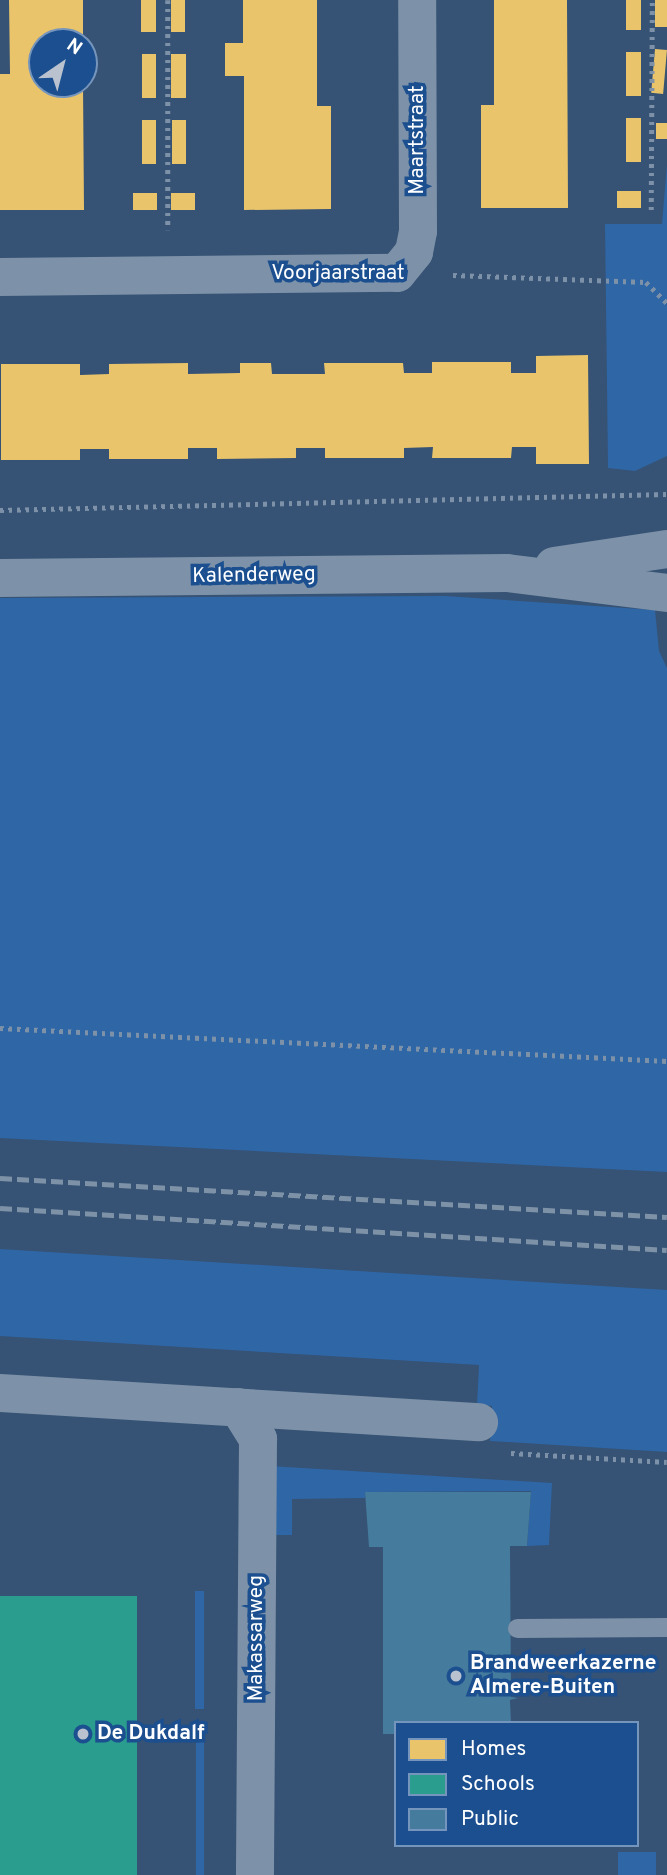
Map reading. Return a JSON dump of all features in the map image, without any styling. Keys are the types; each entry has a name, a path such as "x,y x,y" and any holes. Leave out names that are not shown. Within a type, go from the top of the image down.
{"street":[{"name":"Maartstraat","path":"397,273 414,253 418,230 417,0"},
{"name":"Voorjaarstraat","path":"0,277 397,273"},
{"name":"Kalenderweg","path":"507,573 667,549"},
{"name":"Kalenderweg","path":"0,578 507,573 667,593"},
{"path":"0,1393 480,1422"},
{"name":"Makassarweg","path":"238,1407 258,1440 255,1875"}],"lane":[{"path":"517,1628 667,1627"}],"path":[{"path":"168,0 169,275"},
{"path":"651,210 652,0"},
{"name":"Voorjaarstraat","path":"397,273 646,282 667,303"},
{"path":"0,510 667,494"},
{"path":"0,1028 667,1061"}],"shaded area":[{"path":"667,164 667,456 635,471 608,468 605,224 662,224"},
{"path":"445,596 655,610 659,651 667,668 667,1172 0,1138 0,598"},
{"path":"0,1249 667,1290 667,1452 490,1441 492,1406 477,1405 479,1365 0,1336"},
{"path":"270,1466 552,1483 549,1545 527,1546 531,1491 365,1492 365,1498 292,1499 292,1535 270,1535"},
{"path":"195,1591 204,1591 204,1709 195,1709"},
{"path":"196,1737 204,1737 204,1875 196,1875"},
{"path":"618,1852 656,1852 656,1875 618,1875"}],"building: Homes":[{"path":"9,0 83,0 83,28 28,28 28,98 83,98 84,210 0,210 0,74 10,74"},
{"path":"141,0 156,0 156,32 141,32"},
{"path":"171,0 185,0 185,32 171,32"},
{"path":"243,0 317,0 317,106 331,106 331,209 244,210 244,76 225,76 225,43 243,43"},
{"path":"494,0 567,0 568,208 481,208 481,105 494,105"},
{"path":"626,0 641,0 641,30 626,30"},
{"path":"655,0 667,0 667,27 655,27"},
{"path":"655,49 667,50 663,94 651,93"},
{"path":"626,52 641,52 641,96 626,96"},
{"path":"142,54 156,54 156,98 142,98"},
{"path":"171,54 186,54 186,98 171,98"},
{"path":"626,118 641,118 641,162 626,162"},
{"path":"142,120 156,120 156,164 142,164"},
{"path":"172,120 186,120 186,164 172,164"},
{"path":"656,123 667,123 667,139 656,139"},
{"path":"617,191 641,191 641,208 617,208"},
{"path":"133,193 157,193 157,210 133,210"},
{"path":"171,193 195,193 195,210 171,210"},
{"path":"588,355 589,464 536,464 536,447 512,447 511,458 432,458 433,447 404,448 404,458 325,458 325,448 296,448 296,458 217,459 217,448 188,448 188,459 109,459 109,449 80,449 80,460 1,460 1,364 80,364 80,375 109,374 109,364 188,363 188,374 240,373 240,363 271,363 272,374 325,374 324,363 403,363 404,373 432,373 432,362 511,362 511,373 536,373 536,356"}],"building: Schools":[{"path":"0,1596 137,1596 137,1875 0,1875"}],"building: Public":[{"path":"365,1492 531,1492 527,1546 510,1546 511,1697 518,1698 510,1700 511,1721 394,1721 394,1734 383,1734 383,1547 369,1547"}],"railway":[{"path":"0,1178 667,1217"},
{"path":"0,1208 667,1250"}],"place":[{"name":"Brandweerkazerne Almere-Buiten","path":"456,1676"},
{"name":"De Dukdalf","path":"83,1734"}]}
